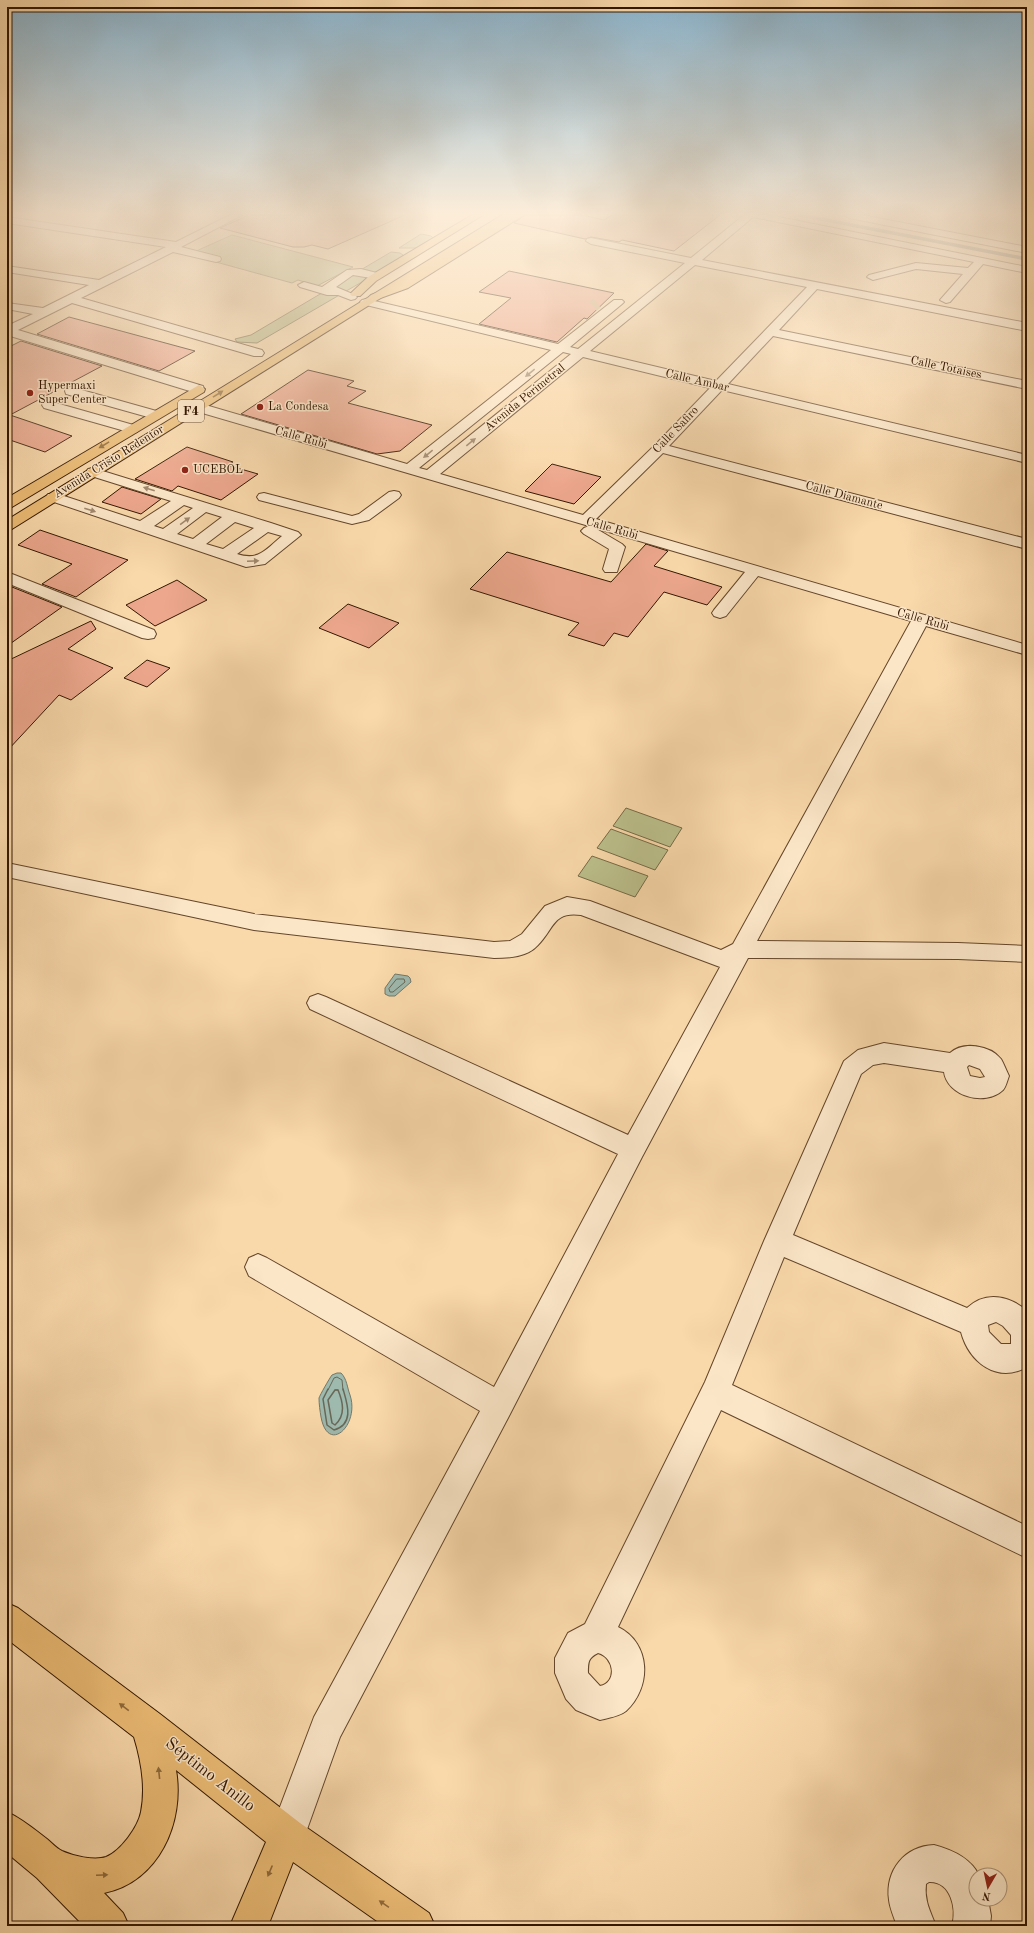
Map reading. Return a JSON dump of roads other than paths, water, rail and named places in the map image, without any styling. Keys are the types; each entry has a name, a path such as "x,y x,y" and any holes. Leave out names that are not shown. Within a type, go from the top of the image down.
{"main road":[{"name":"Avenida Cristo Redentor","path":"7,526 363,305"},
{"path":"244,361 271,345"},
{"name":"Avenida Cristo Redentor","path":"7,504 211,381"},
{"name":"Séptimo Anillo","path":"7,1619 148,1726 287,1836 416,1926"},
{"path":"50,1865 88,1876 110,1874 127,1865 141,1852 152,1835 160,1814 161,1792 156,1749 148,1726"},
{"path":"7,1830 50,1865 110,1926"},
{"path":"249,1926 271,1870 287,1836"}],"street":[{"path":"7,331 59,305"},
{"path":"92,305 258,353"},
{"name":"Calle Ambar","path":"390,305 465,326 560,349 1027,459"},
{"name":"Avenida Perimetral","path":"596,305 592,312 596,320"},
{"name":"Avenida Perimetral","path":"409,469 614,305"},
{"name":"Avenida Perimetral","path":"430,475 639,305"},
{"name":"Calle Safiro","path":"589,522 796,305"},
{"path":"917,305 1027,327"},
{"path":"7,306 45,312"},
{"path":"419,325 484,341"},
{"path":"453,334 465,326"},
{"path":"7,331 198,389"},
{"name":"Calle Totaises","path":"770,332 1027,384"},
{"path":"71,391 155,415"},
{"path":"49,405 132,429"},
{"name":"Calle Rubi","path":"197,407 1027,650"},
{"name":"Calle Diamante","path":"660,448 1027,544"},
{"path":"53,497 246,562 260,561 293,535 93,472"},
{"path":"264,497 352,520 364,518 394,495"},
{"path":"142,527 182,500"},
{"path":"165,535 204,507"},
{"path":"195,545 233,516"},
{"path":"589,522 588,530 590,532 617,547 611,569"},
{"path":"225,555 266,526"},
{"path":"720,613 754,570"},
{"path":"7,577 148,634"},
{"path":"287,1836 326,1729 499,1406 633,1149 921,619"},
{"path":"7,870 254,922 494,950 514,949 530,940 552,912 567,905 583,907 722,958 741,950 958,951 1027,953"},
{"path":"318,1003 633,1149"},
{"path":"597,1636 715,1392 777,1241 852,1068 866,1057 884,1054 955,1064"},
{"path":"777,1241 974,1324"},
{"path":"258,1267 499,1406"},
{"path":"715,1392 1027,1542"},
{"path":"917,1926 908,1904 908,1885 915,1869 924,1864 934,1862 944,1865 964,1883 970,1895 972,1909 971,1926"}],"water":[{"path":"395,974 408,976 411,982 395,996 389,996 385,994 385,988"},
{"path":"341,1373 345,1378 352,1406 351,1416 347,1425 342,1432 336,1435 330,1434 325,1428 321,1417 319,1398 332,1375"}],"place":[{"name":"Hypermaxi Super Center","path":"30,393"},
{"name":"La Condesa","path":"260,407"},
{"name":"UCEBOL","path":"185,470"}]}
